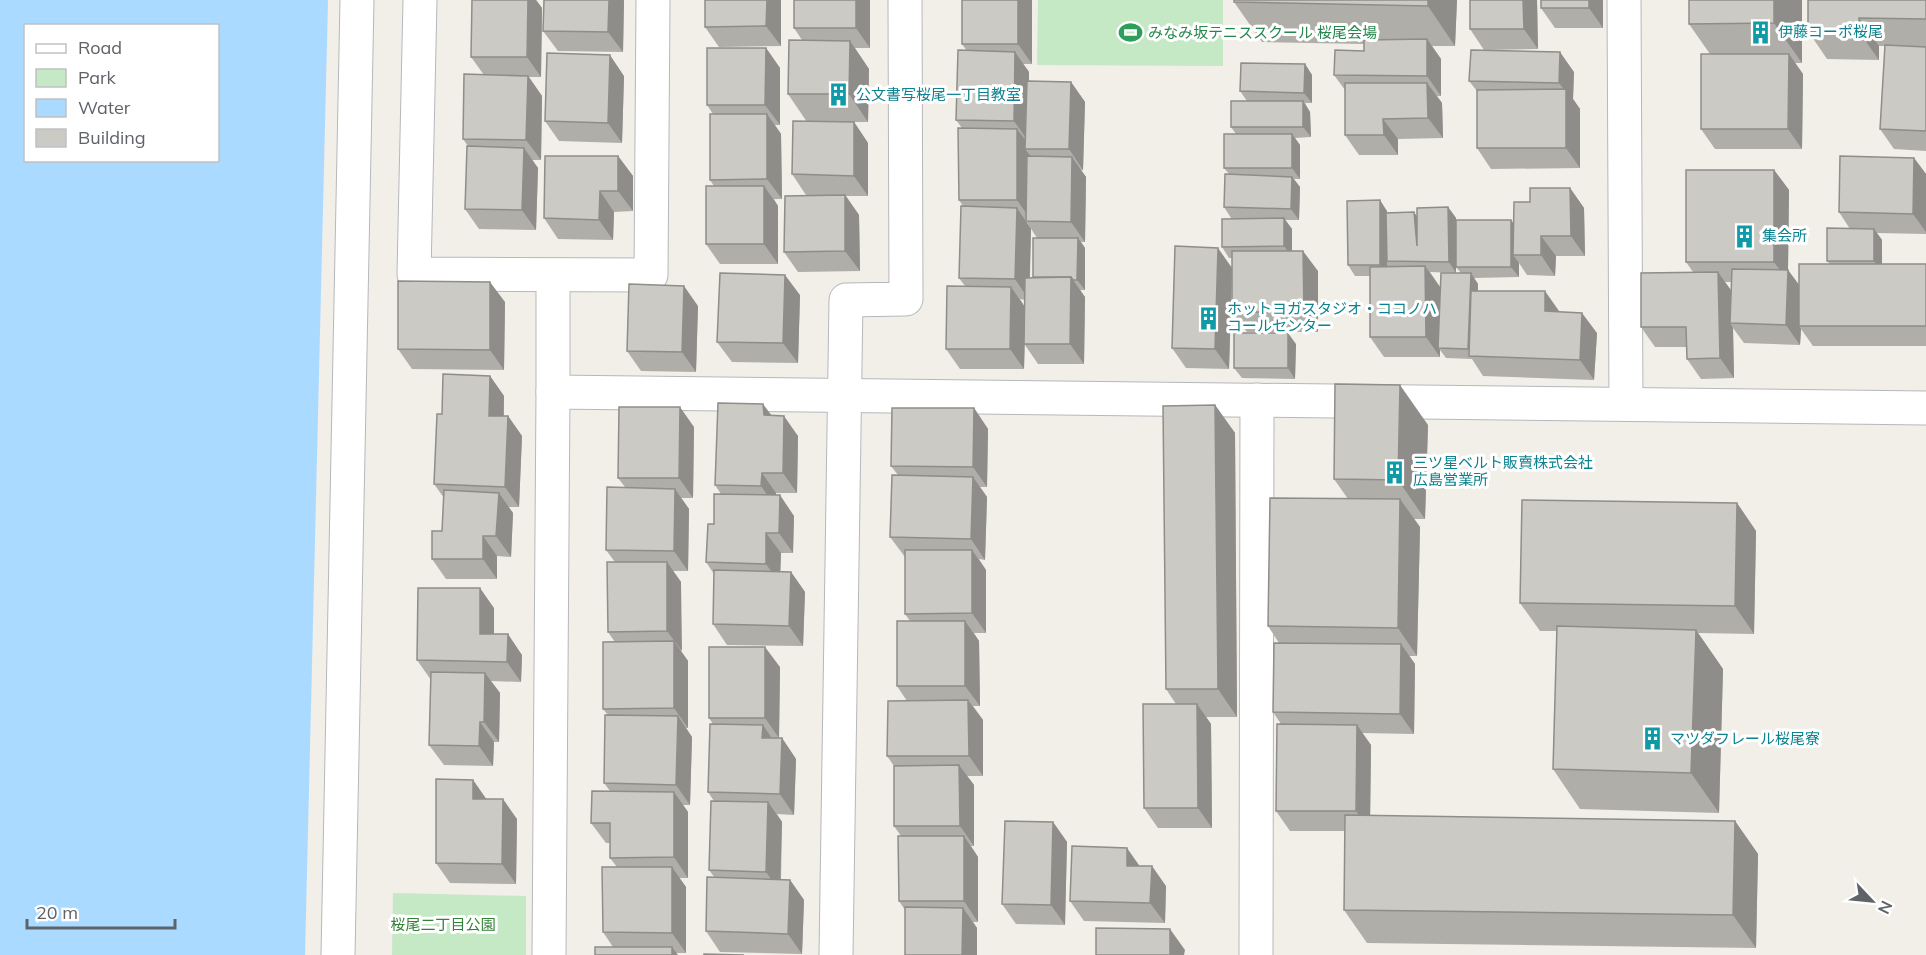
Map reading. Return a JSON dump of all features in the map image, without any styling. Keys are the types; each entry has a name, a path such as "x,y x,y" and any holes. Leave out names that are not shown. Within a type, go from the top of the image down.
{"street":[{"path":"338,955 357,0"},
{"path":"420,0 414,274 553,276 651,275 653,0"},
{"path":"836,955 846,300 906,299 905,0"},
{"path":"1624,0 1626,404"},
{"path":"549,955 553,276"},
{"path":"554,392 1926,408"},
{"path":"1256,955 1257,400"}],"green space":[{"name":"みなみ坂テニススクール 桜尾会場","path":"1038,0 1223,0 1223,66 1037,65"},
{"name":"桜尾二丁目公園","path":"393,893 526,896 526,955 392,955"}],"water":[{"path":"0,0 328,0 305,955 0,955"}],"building":[{"path":"472,0 528,0 527,57 471,57"},
{"path":"544,0 609,0 608,32 543,31"},
{"path":"705,0 767,0 766,26 705,27"},
{"path":"794,0 856,0 856,28 794,28"},
{"path":"962,0 1018,0 1018,44 962,44"},
{"path":"1234,0 1428,0 1428,6 1234,2"},
{"path":"1470,0 1523,0 1524,29 1470,29"},
{"path":"1541,0 1589,0 1589,8 1541,8"},
{"path":"1689,0 1774,0 1774,23 1689,24"},
{"path":"1808,0 1926,0 1926,19 1859,18 1859,32 1808,31"},
{"path":"1427,39 1427,76 1334,75 1335,50 1364,51 1364,40"},
{"path":"789,40 850,41 849,94 788,94"},
{"path":"1885,45 1926,47 1926,131 1880,129"},
{"path":"707,48 766,48 765,105 707,105"},
{"path":"958,50 1015,52 1014,121 956,120"},
{"path":"1471,50 1560,52 1559,83 1469,81"},
{"path":"547,53 610,55 608,123 545,121"},
{"path":"1701,54 1789,54 1788,129 1701,129"},
{"path":"1241,63 1305,64 1304,93 1240,91"},
{"path":"464,74 528,76 526,140 463,139"},
{"path":"1027,81 1071,82 1069,149 1025,149"},
{"path":"1345,83 1427,83 1428,118 1383,119 1384,135 1345,135"},
{"path":"1566,89 1566,148 1477,148 1477,90"},
{"path":"1231,101 1303,101 1303,127 1231,127"},
{"path":"710,114 767,114 767,179 710,180"},
{"path":"793,121 854,122 854,176 792,174"},
{"path":"958,128 1017,129 1017,200 959,200"},
{"path":"1224,134 1292,134 1292,168 1224,168"},
{"path":"467,146 524,148 522,210 465,209"},
{"path":"545,156 618,156 618,191 600,191 599,220 544,218"},
{"path":"1027,156 1072,157 1071,222 1026,221"},
{"path":"1840,156 1914,158 1913,214 1839,212"},
{"name":"集会所","path":"1686,170 1774,170 1774,262 1686,262"},
{"path":"1225,174 1292,177 1291,209 1224,207"},
{"path":"706,186 764,186 764,244 706,244"},
{"path":"1530,188 1570,188 1571,236 1541,236 1541,255 1513,255 1514,202 1530,202"},
{"path":"845,195 845,251 784,252 785,196"},
{"path":"1380,200 1380,265 1348,265 1347,201"},
{"path":"961,206 1017,208 1015,279 959,278"},
{"path":"1448,207 1449,262 1387,261 1386,213 1414,212 1417,246 1417,208"},
{"path":"1284,218 1284,246 1222,247 1222,219"},
{"path":"1456,220 1511,220 1511,267 1456,267"},
{"path":"1827,228 1874,229 1874,261 1827,261"},
{"path":"1033,238 1078,238 1077,280 1071,277 1033,277"},
{"path":"1175,246 1218,248 1215,349 1172,348"},
{"path":"1232,251 1303,251 1304,312 1232,312"},
{"path":"1799,264 1926,264 1926,326 1799,326"},
{"path":"1425,266 1426,337 1370,337 1370,267"},
{"path":"1732,269 1788,270 1786,325 1730,323"},
{"path":"1718,272 1720,358 1687,359 1686,327 1641,327 1641,273"},
{"path":"720,273 785,275 783,343 717,342"},
{"path":"1441,273 1471,273 1468,349 1438,348"},
{"path":"1071,277 1070,344 1024,344 1025,278"},
{"path":"398,281 490,282 490,350 398,349"},
{"path":"629,284 684,286 682,352 627,351"},
{"path":"947,286 1011,287 1010,349 946,349"},
{"path":"1471,291 1545,291 1545,311 1582,313 1580,360 1469,356"},
{"path":"1234,333 1288,333 1288,368 1234,368"},
{"path":"443,374 490,376 489,416 508,416 505,487 434,484 437,414 442,414"},
{"path":"1335,384 1400,385 1398,480 1334,479"},
{"path":"718,403 763,404 764,415 784,416 783,473 762,473 761,486 715,485"},
{"path":"1215,405 1218,689 1166,689 1163,406"},
{"path":"619,407 680,407 679,478 618,478"},
{"path":"892,408 974,408 973,467 891,466"},
{"path":"892,475 973,477 971,539 890,537"},
{"path":"607,487 675,489 674,551 606,550"},
{"path":"444,490 499,493 496,536 483,536 483,559 432,559 432,531 442,531"},
{"path":"714,494 780,495 779,533 766,533 766,564 706,562 708,524 714,524"},
{"path":"1270,498 1400,499 1398,628 1268,626"},
{"path":"1522,500 1737,503 1735,606 1520,603"},
{"path":"905,550 972,550 972,613 905,614"},
{"path":"607,562 667,562 667,631 608,632"},
{"path":"714,570 791,572 789,626 713,624"},
{"path":"418,588 480,588 480,634 508,634 507,662 417,660"},
{"path":"897,621 965,621 965,686 897,686"},
{"path":"1557,626 1696,630 1691,773 1553,769"},
{"path":"674,641 674,708 603,709 603,642"},
{"path":"1274,643 1401,644 1400,714 1273,712"},
{"path":"709,647 765,647 765,718 709,718"},
{"path":"431,672 485,673 484,722 480,722 479,746 429,745"},
{"path":"968,700 969,756 887,756 888,701"},
{"path":"1143,704 1197,704 1198,808 1144,808"},
{"path":"605,715 678,716 676,785 604,783"},
{"path":"710,724 763,725 762,738 782,738 780,794 708,792"},
{"path":"1277,724 1357,725 1356,811 1276,811"},
{"path":"959,765 960,826 894,826 894,766"},
{"path":"436,779 473,780 473,799 503,799 502,864 436,863"},
{"path":"592,791 674,792 674,857 610,858 610,823 591,823"},
{"path":"711,801 768,802 766,872 709,870"},
{"path":"1345,815 1735,821 1733,915 1344,910"},
{"path":"1005,821 1053,822 1051,905 1002,904"},
{"path":"898,836 964,836 964,901 899,901"},
{"path":"1072,846 1127,848 1127,866 1152,866 1150,903 1070,901"},
{"path":"602,867 672,867 672,933 603,932"},
{"path":"707,877 790,880 788,934 706,931"},
{"path":"905,907 963,908 962,955 905,955"},
{"path":"1096,928 1170,929 1170,955 1096,955"},
{"path":"595,947 672,947 672,955 595,955"}],"place":[{"name":"伊藤コーポ桜尾","path":"1760,32"},
{"name":"みなみ坂テニススクール 桜尾会場","path":"1130,33"},
{"name":"公文書写桜尾一丁目教室","path":"838,95"},
{"name":"集会所","path":"1744,236"},
{"name":"ホットヨガスタジオ・ココノハ コールセンター","path":"1209,318"},
{"name":"三ツ星ベルト販賣株式会社 広島営業所","path":"1395,472"},
{"name":"マツダフレール桜尾寮","path":"1652,739"}]}
